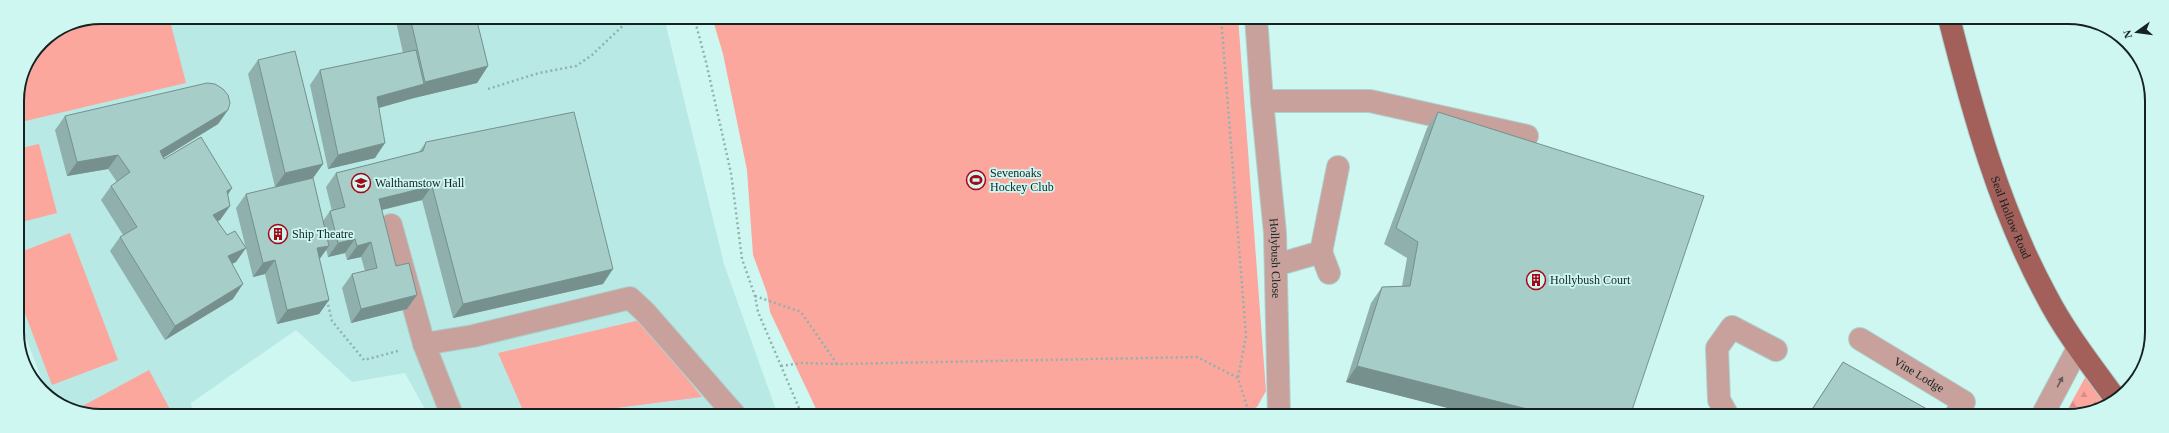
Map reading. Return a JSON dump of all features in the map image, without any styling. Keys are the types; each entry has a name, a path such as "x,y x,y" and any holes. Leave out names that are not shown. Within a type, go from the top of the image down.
{"main road":[{"name":"Seal Hollow Road","path":"1951,24 1966,85 1994,178 2014,229 2046,296 2078,348 2113,394"}],"street":[{"name":"Hollybush Close","path":"1256,24 1262,101 1275,232 1279,409"},
{"path":"1262,101 1370,101 1526,136"},
{"path":"1329,273 1321,252 1338,168"},
{"path":"391,225 424,344 450,409"},
{"path":"1276,265 1321,252"},
{"path":"424,344 473,336 630,298 646,312 730,409"},
{"path":"1724,409 1719,400 1717,348 1732,327 1776,350"},
{"name":"Vine Lodge","path":"1860,339 1964,402 1960,409"},
{"path":"2046,409 2078,348"}],"path":[{"path":"488,89 539,73 576,66 592,54 624,24"},
{"path":"696,24 731,173 742,259 755,296 758,312 799,409"},
{"path":"1222,24 1246,336 1238,378 1248,409"},
{"path":"755,296 801,312 837,364"},
{"path":"327,299 332,321 364,360 424,344"},
{"path":"781,366 802,363 837,364 1197,357 1238,378"}],"shaded area":[{"name":"Walthamstow Hall","path":"96,24 666,24 724,264 776,409 425,409 405,373 352,382 296,330 191,403 192,409 91,408 67,401 58,396 43,383 24,333 24,101 25,86 34,62 50,43 58,37 86,25"}],"green space":[{"path":"171,24 186,83 24,121 25,86 34,62 50,43 58,37 86,25"},
{"path":"714,24 1239,24 1266,391 1257,407 1253,409 816,409 770,312 767,293 753,255 747,170 723,54"},
{"path":"39,144 57,213 24,221 24,147"},
{"path":"70,233 118,360 52,385 24,311 24,251"},
{"path":"640,320 702,397 609,409 522,409 498,353"},
{"path":"149,370 170,409 101,409 82,406"},
{"path":"2087,374 2105,399 2083,408 2068,409"}],"building":[{"path":"412,24 478,24 488,66 425,82"},
{"path":"416,50 424,84 377,97 385,143 338,155 320,70"},
{"path":"295,51 323,164 285,173 258,60"},
{"path":"207,83 215,84 223,89 228,95 230,103 228,110 160,151 164,159 201,137 232,188 227,191 230,206 213,215 227,235 235,231 246,248 228,256 243,284 175,326 120,237 137,227 111,186 130,172 118,155 77,162 65,116"},
{"path":"574,112 613,269 463,304 432,186 379,199 396,266 409,263 417,295 361,309 352,274 377,268 371,242 357,246 355,239 338,243 330,211 345,207 336,173 423,151 426,142"},
{"name":"Hollybush Court","path":"1438,112 1704,196 1632,409 1527,409 1357,366 1382,287 1410,286 1418,242 1396,228"},
{"name":"Ship Theatre","path":"313,178 329,246 317,248 329,300 287,310 275,260 263,263 246,194"},
{"path":"1843,362 1927,409 1815,409 1813,408"}],"place":[{"name":"Sevenoaks Hockey Club","path":"976,180"},
{"name":"Walthamstow Hall","path":"361,183"},
{"name":"Ship Theatre","path":"278,234"},
{"name":"Hollybush Court","path":"1536,280"}]}
